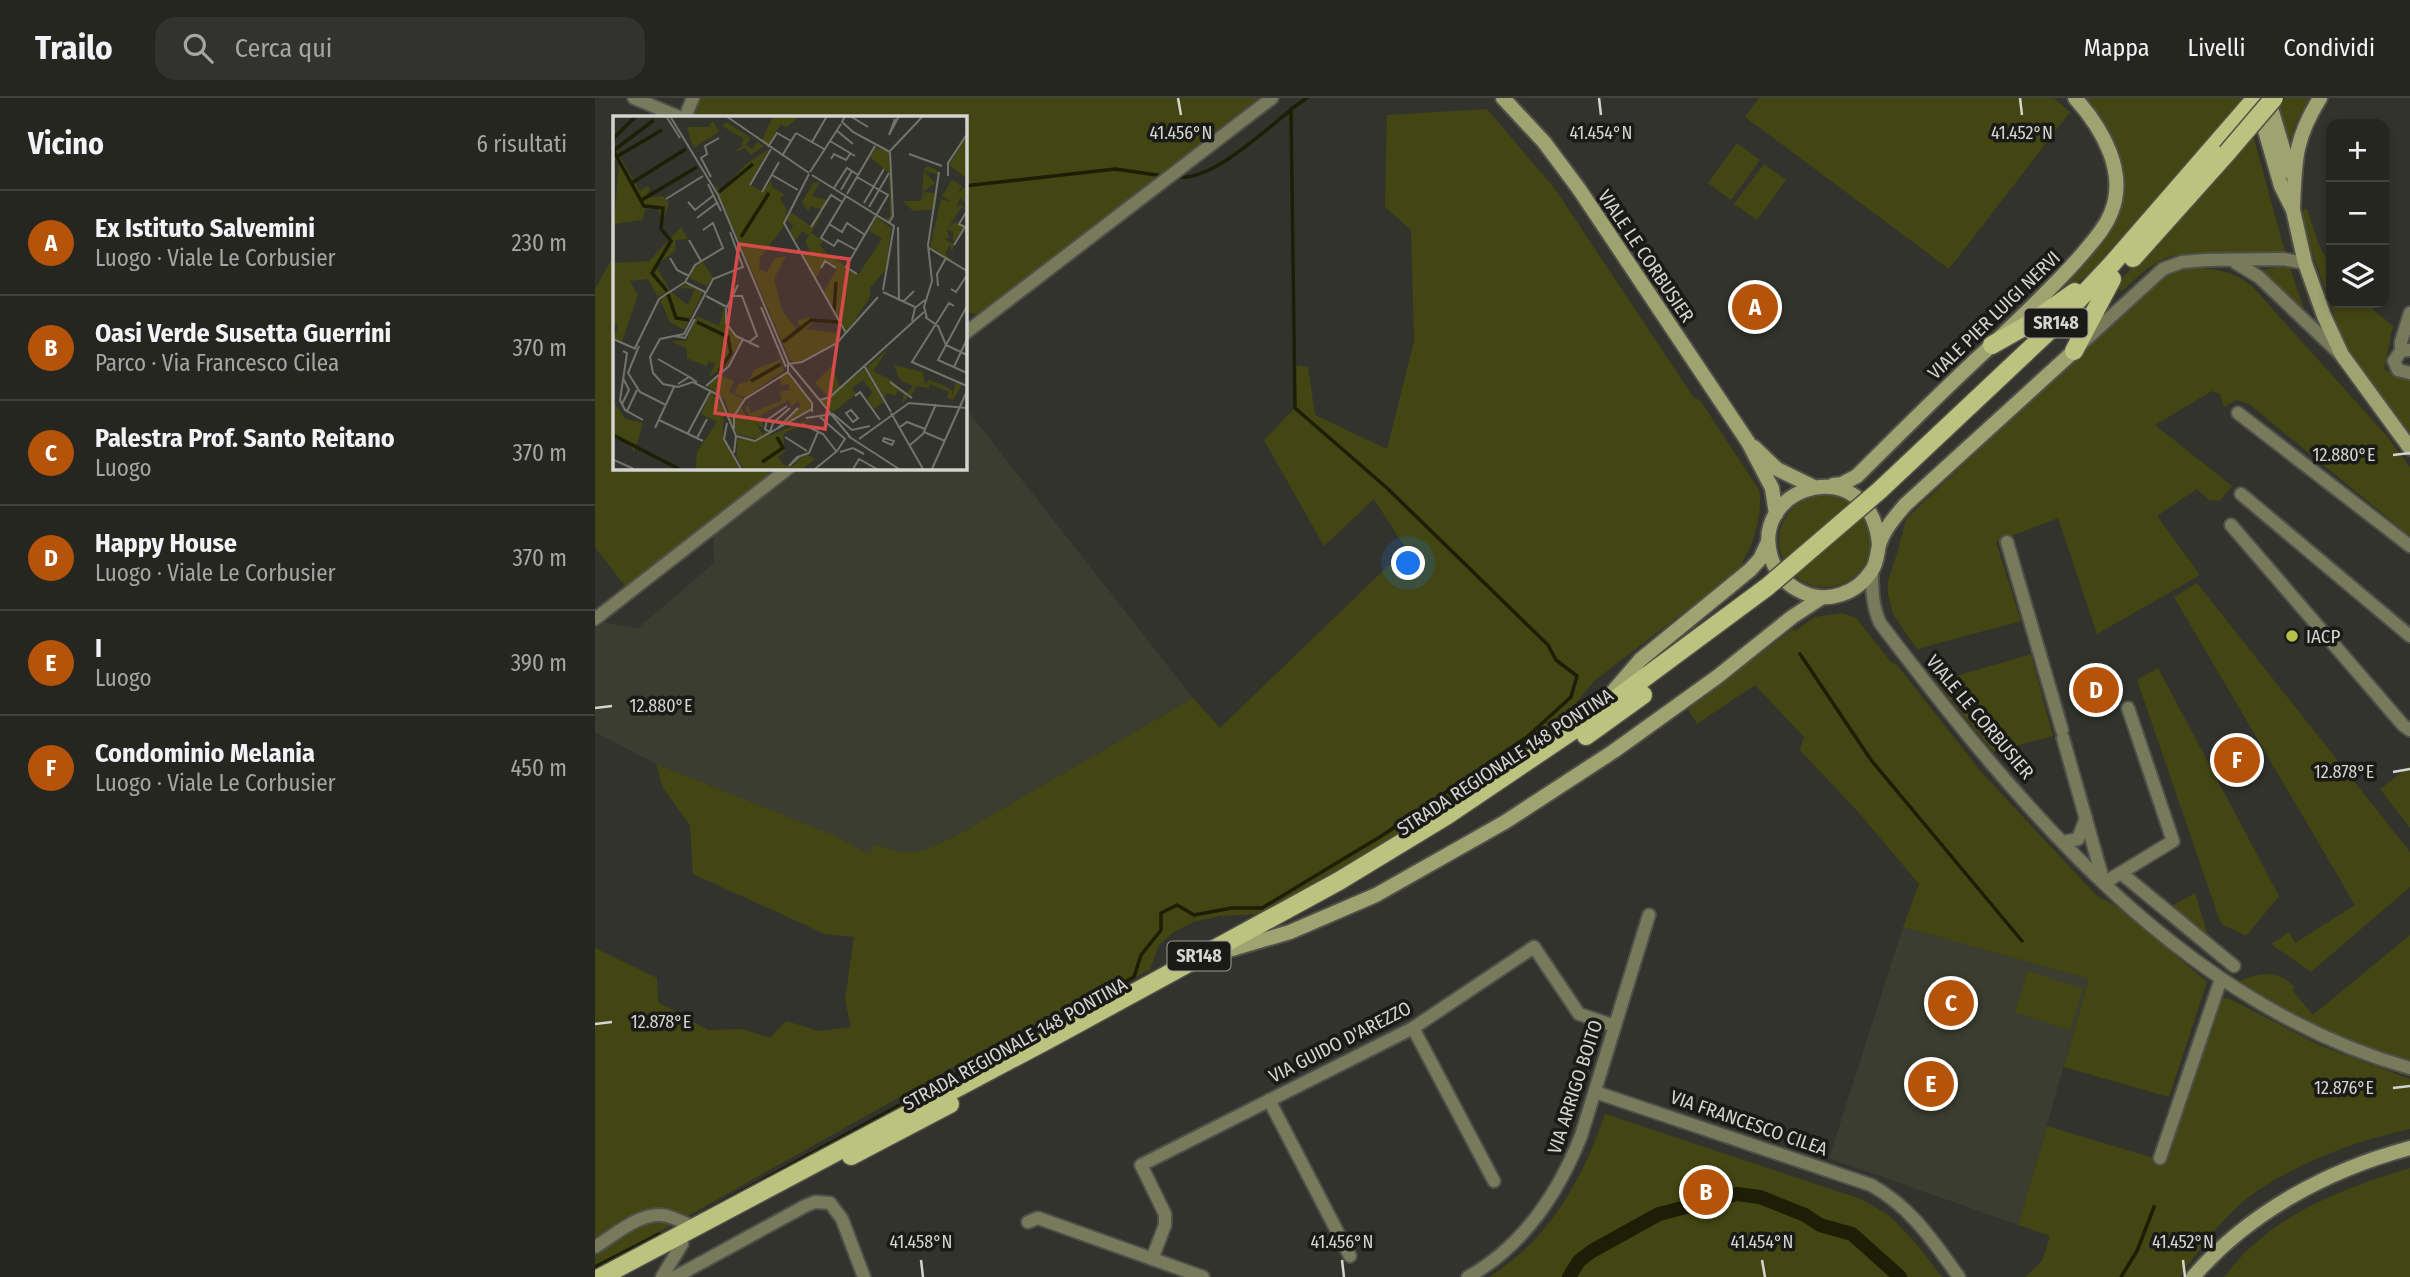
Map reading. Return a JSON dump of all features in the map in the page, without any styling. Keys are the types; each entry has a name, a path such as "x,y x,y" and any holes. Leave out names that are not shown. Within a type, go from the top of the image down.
{"main road":[{"name":"STRADA REGIONALE 148 PONTINA","path":"2222,148 2256,98"},
{"name":"STRADA REGIONALE 148 PONTINA","path":"622,1277 907,1128 1340,891 1453,825 1614,717 1770,591 1884,494 2112,272 2222,148 2274,98"},
{"path":"1992,345 2112,272"},
{"path":"2074,351 2112,272"},
{"name":"STRADA REGIONALE 148 PONTINA","path":"601,1277 1339,881 1446,816 1578,727 1770,591"}],"street":[{"path":"634,98 677,116"},
{"path":"685,116 693,98"},
{"path":"966,332 1272,98"},
{"name":"VIALE LE CORBUSIER","path":"1503,98 1544,142 1579,189 1748,442 1772,488 1776,514"},
{"name":"VIALE PIER LUIGI NERVI","path":"1821,486 1853,479 2056,285 2101,232 2112,212 2116,189 2113,164 2106,142 2091,116 2075,98"},
{"path":"2256,98 2276,168 2293,210 2305,263 2324,316 2342,355"},
{"path":"2268,98 2294,187"},
{"path":"2293,210 2294,169 2300,136 2319,98"},
{"path":"1232,949 1290,932 1376,895 1505,822 1614,751 1717,677 1792,617 1821,598 1848,592 1860,584 1873,570 1879,545 1889,525 1905,505 2163,269 2182,262 2229,260 2284,259 2305,263"},
{"path":"2229,260 2244,266 2259,277 2342,355 2410,448"},
{"path":"2410,313 2401,342 2405,351 2395,356 2395,364 2402,372 2410,373"},
{"path":"2238,414 2410,546"},
{"name":"VIALE LE CORBUSIER","path":"1748,442 1777,469 1821,486"},
{"path":"595,619 787,469"},
{"path":"1578,727 1604,702 1640,660 1750,570 1760,559 1769,540 1776,514 1786,501 1799,492 1821,486 1846,490 1860,499 1871,512 1878,528 1879,545"},
{"path":"2241,494 2410,636"},
{"path":"2231,525 2394,715 2410,730"},
{"path":"1769,540 1770,555 1784,580 1795,589 1821,598"},
{"path":"2007,542 2104,883 2173,841 2128,708"},
{"name":"VIALE LE CORBUSIER","path":"1873,570 1873,600 1880,624 1991,764 2104,883 2156,929 2221,979 2312,1031 2367,1055 2410,1068"},
{"path":"2063,842 2078,839 2086,818"},
{"path":"2120,873 2234,967"},
{"name":"VIA ARRIGO BOITO","path":"1468,1277 1503,1252 1550,1201 1568,1169 1595,1092 1649,915"},
{"name":"VIA GUIDO D'AREZZO","path":"1152,1259 1165,1225 1165,1214 1141,1165 1413,1028 1534,947 1579,1014 1615,1026"},
{"path":"2160,1158 2221,979"},
{"path":"1413,1028 1494,1181"},
{"name":"VIA FRANCESCO CILEA","path":"1595,1092 1850,1177 1890,1195 1918,1222 1959,1277"},
{"path":"1269,1100 1350,1256"},
{"path":"2193,1277 2254,1221 2304,1189 2341,1171 2410,1148"},
{"path":"675,1277 805,1206 826,1202 834,1206 839,1214 864,1277"},
{"path":"595,1247 640,1219 650,1216 665,1215 694,1227"},
{"path":"1028,1222 1038,1218 1203,1277"},
{"path":"662,1277 682,1244"},
{"path":"2206,1277 2219,1252"}],"shaded area":[{"path":"966,409 1193,698 959,834 926,850 910,854 894,852 875,844 869,855 832,835 656,764 595,732 595,627 601,622 638,628 714,563 713,535 801,469 966,469"},
{"path":"1903,927 2089,979 2018,1225 1829,1158"}],"green space":[{"path":"699,98 1259,98 977,315 966,311 966,116 690,116"},
{"path":"1759,98 2054,98 2070,112 1949,269 1745,117"},
{"path":"2079,98 2244,98 2093,271 2027,320 2103,239 2119,214 2123,198 2121,166 2116,150 2100,122"},
{"path":"2285,98 2309,98 2294,127 2288,154 2277,111"},
{"path":"1487,109 1555,189 1694,398 1700,400 1759,490 1759,517 1754,537 1742,562 1744,566 1594,681 1547,739 1398,835 1261,914 1219,916 1193,922 1174,932 1159,945 1150,970 964,1061 595,1268 595,948 657,978 658,1002 708,1030 743,1029 770,1038 786,1021 819,1031 851,1027 845,1000 854,937 825,934 693,874 690,825 663,788 656,764 833,835 869,854 875,844 909,852 927,849 959,834 1193,698 1220,728 1388,566 1408,552 1374,499 1324,546 1264,440 1295,408 1294,365 1308,367 1315,415 1387,449 1414,341 1411,230 1385,207 1387,115"},
{"path":"2253,135 2285,252 2270,255 2180,254 2154,264 2122,291 2115,286"},
{"path":"1737,143 1760,160 1731,200 1708,183"},
{"path":"1764,164 1786,180 1757,220 1734,204"},
{"path":"2307,209 2326,258 2326,292 2298,212"},
{"path":"613,257 613,469 777,469 625,586 595,547 595,289"},
{"path":"2289,265 2307,318 2258,271"},
{"path":"2201,268 2228,273 2251,285 2385,434 2410,467 2410,536 2249,404 2236,400 2224,407 2220,394 2212,391 2155,425 2232,486 2220,501 2209,500 2197,489 2157,516 2200,575 2097,634 2058,518 1996,542 2021,621 1917,649 1893,614 1888,595 1888,581 1906,519 2154,282 2181,269"},
{"path":"2332,308 2371,308 2393,326 2384,369 2410,381 2410,437 2359,367 2342,337"},
{"path":"1825,495 1843,498 1858,508 1868,523 1871,541 1868,559 1858,574 1843,584 1825,587 1807,584 1792,574 1782,559 1779,541 1782,523 1792,508 1807,498"},
{"path":"2197,583 2410,852 2410,887 2311,972 2271,944 2289,932 2295,943 2355,905 2174,597"},
{"path":"1842,613 1856,618 1890,661 1897,665 1982,773 2097,896 2117,906 2207,982 2169,1097 2064,1067 2089,979 1903,927 1919,884 1859,813 1800,750 1804,737 1755,685 1697,724 1688,709 1793,629 1795,631 1815,617"},
{"path":"2031,654 2053,736 1993,752 1936,682"},
{"path":"2158,668 2279,896 2246,936 2221,924 2137,680"},
{"path":"2410,766 2410,828 2380,789"},
{"path":"2195,893 2208,935 2170,907"},
{"path":"2410,935 2410,1060 2360,1046 2304,1021 2238,982 2261,974 2281,977 2295,987 2292,990 2313,1015"},
{"path":"2028,971 2083,989 2070,1030 2015,1012"},
{"path":"2228,998 2319,1045 2410,1079 2410,1129 2332,1152 2260,1189 2226,1218 2180,1277 2025,1277 2042,1261 2050,1236 2018,1225 2047,1126 2167,1162 2219,1000"},
{"path":"1605,1114 1861,1199 1890,1216 1942,1277 1489,1277 1529,1245 1561,1206 1586,1162"},
{"path":"2410,1168 2410,1277 2224,1277 2243,1255 2285,1221 2332,1196"}],"waterway":[{"path":"1291,109 1307,98"},
{"path":"704,1212 1134,977 1141,955 1161,930 1161,913 1177,905 1194,915 1232,908 1262,908 1383,835 1527,737 1571,697 1577,676 1556,660 1548,645 1387,488 1295,408 1291,110 1220,164 1205,172 1175,177"},
{"path":"966,186 1115,169 1164,176"},
{"path":"1800,654 1871,760 2022,941"},
{"path":"1569,1277 1579,1261 1592,1251 1659,1214 1737,1194 1760,1197 1805,1215 1820,1225 1852,1234 1900,1277"},
{"path":"2121,1277 2137,1251 2154,1207"},
{"path":"595,1267 659,1234"}],"place":[{"name":"Ex Istituto Salvemini","path":"1755,307"},
{"name":"IACP","path":"2292,636"},
{"name":"Happy House","path":"2096,690"},
{"name":"Condominio Melania","path":"2237,760"},
{"name":"Palestra Prof. Santo Reitano","path":"1951,1003"},
{"name":"I","path":"1931,1084"},
{"name":"Oasi Verde Susetta Guerrini","path":"1706,1192"}]}
